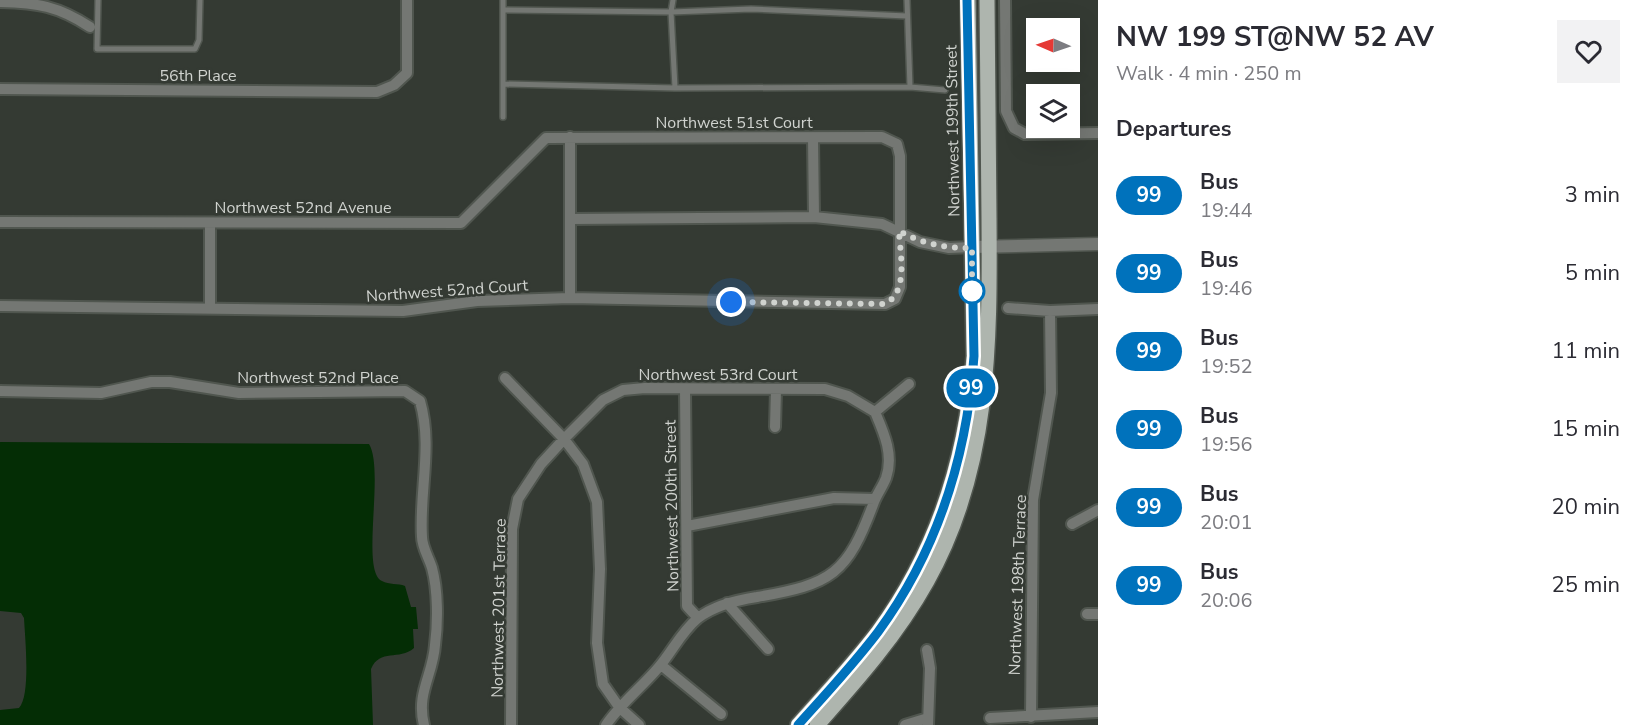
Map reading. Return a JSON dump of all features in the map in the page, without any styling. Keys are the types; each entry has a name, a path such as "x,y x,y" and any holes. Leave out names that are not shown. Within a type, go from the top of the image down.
{"main road":[{"name":"Northwest 199th Street","path":"951,513 971,391 974,356 968,0"},
{"path":"817,725 867,669 909,611 928,580 951,513 973,462 985,393 990,322 987,0"},
{"path":"798,725 856,660 891,613 951,513"}],"street":[{"name":"56th Place","path":"0,89 378,92 394,85 407,74 407,0"},
{"path":"1005,0 1006,111 1014,128 1025,134 1098,132"},
{"path":"0,2 36,3 66,11 90,27"},
{"path":"570,137 570,298"},
{"name":"Northwest 51st Court","path":"570,137 882,137 897,144 900,156 899,231"},
{"name":"Northwest 52nd Avenue","path":"0,222 210,225 461,223 546,138 570,137"},
{"path":"813,138 814,217"},
{"path":"571,219 814,217 882,224 920,242 949,248 1098,244"},
{"path":"210,225 210,309"},
{"name":"Northwest 52nd Court","path":"0,306 403,311 477,301 570,298 885,304 895,299 900,287 899,231"},
{"path":"1008,308 1050,311 1098,309"},
{"name":"Northwest 198th Terrace","path":"1031,717 1033,500 1051,393 1050,311"},
{"path":"505,378 564,439 584,464 597,502 600,569 597,643 603,684 619,707 639,725"},
{"name":"Northwest 52nd Place","path":"0,391 101,393 151,382 170,382 239,393 293,395 405,391 420,401 426,422 422,539 432,569 436,609 435,646 422,691 424,725"},
{"path":"606,725 619,707 661,665 698,618 727,603 793,591 820,582 839,568 862,537 875,499 886,478 890,459 885,435 875,412 909,384"},
{"name":"Northwest 200th Street","path":"685,389 687,606 698,618"},
{"path":"775,427 776,389"},
{"name":"Northwest 53rd Court","path":"541,464 603,400 623,390 825,389 848,396 875,412"},
{"name":"Northwest 201st Terrace","path":"511,725 512,529 518,499 541,464"},
{"path":"687,526 834,498 875,499"},
{"path":"1072,524 1098,510"},
{"path":"727,603 768,649"},
{"path":"905,725 928,721 930,668 927,650"},
{"path":"661,665 720,714"},
{"path":"990,718 1098,712"}],"lane":[{"path":"98,0 97,49 195,49 199,40 200,0"},
{"path":"503,0 503,117"},
{"path":"673,0 671,12 675,88"},
{"path":"751,0 751,9"},
{"path":"907,0 910,87"},
{"path":"504,10 671,12 751,9 907,16"},
{"path":"502,84 675,88 910,87 945,90"}],"shaded area":[{"path":"0,442 369,444 375,475 372,540 376,573 382,581 405,586 411,607 416,607 418,629 413,629 414,648 402,654 379,659 371,669 373,725 0,725 0,710 19,708 23,701 26,666 24,618 21,613 0,611"}],"bus line":[{"name":"99","path":"798,725 856,660 897,603 930,543 944,510 960,460 974,356 967,0"}],"route":[{"path":"731,302 885,304 895,299 900,287 899,231 920,242 949,248 972,248 972,291"}]}
